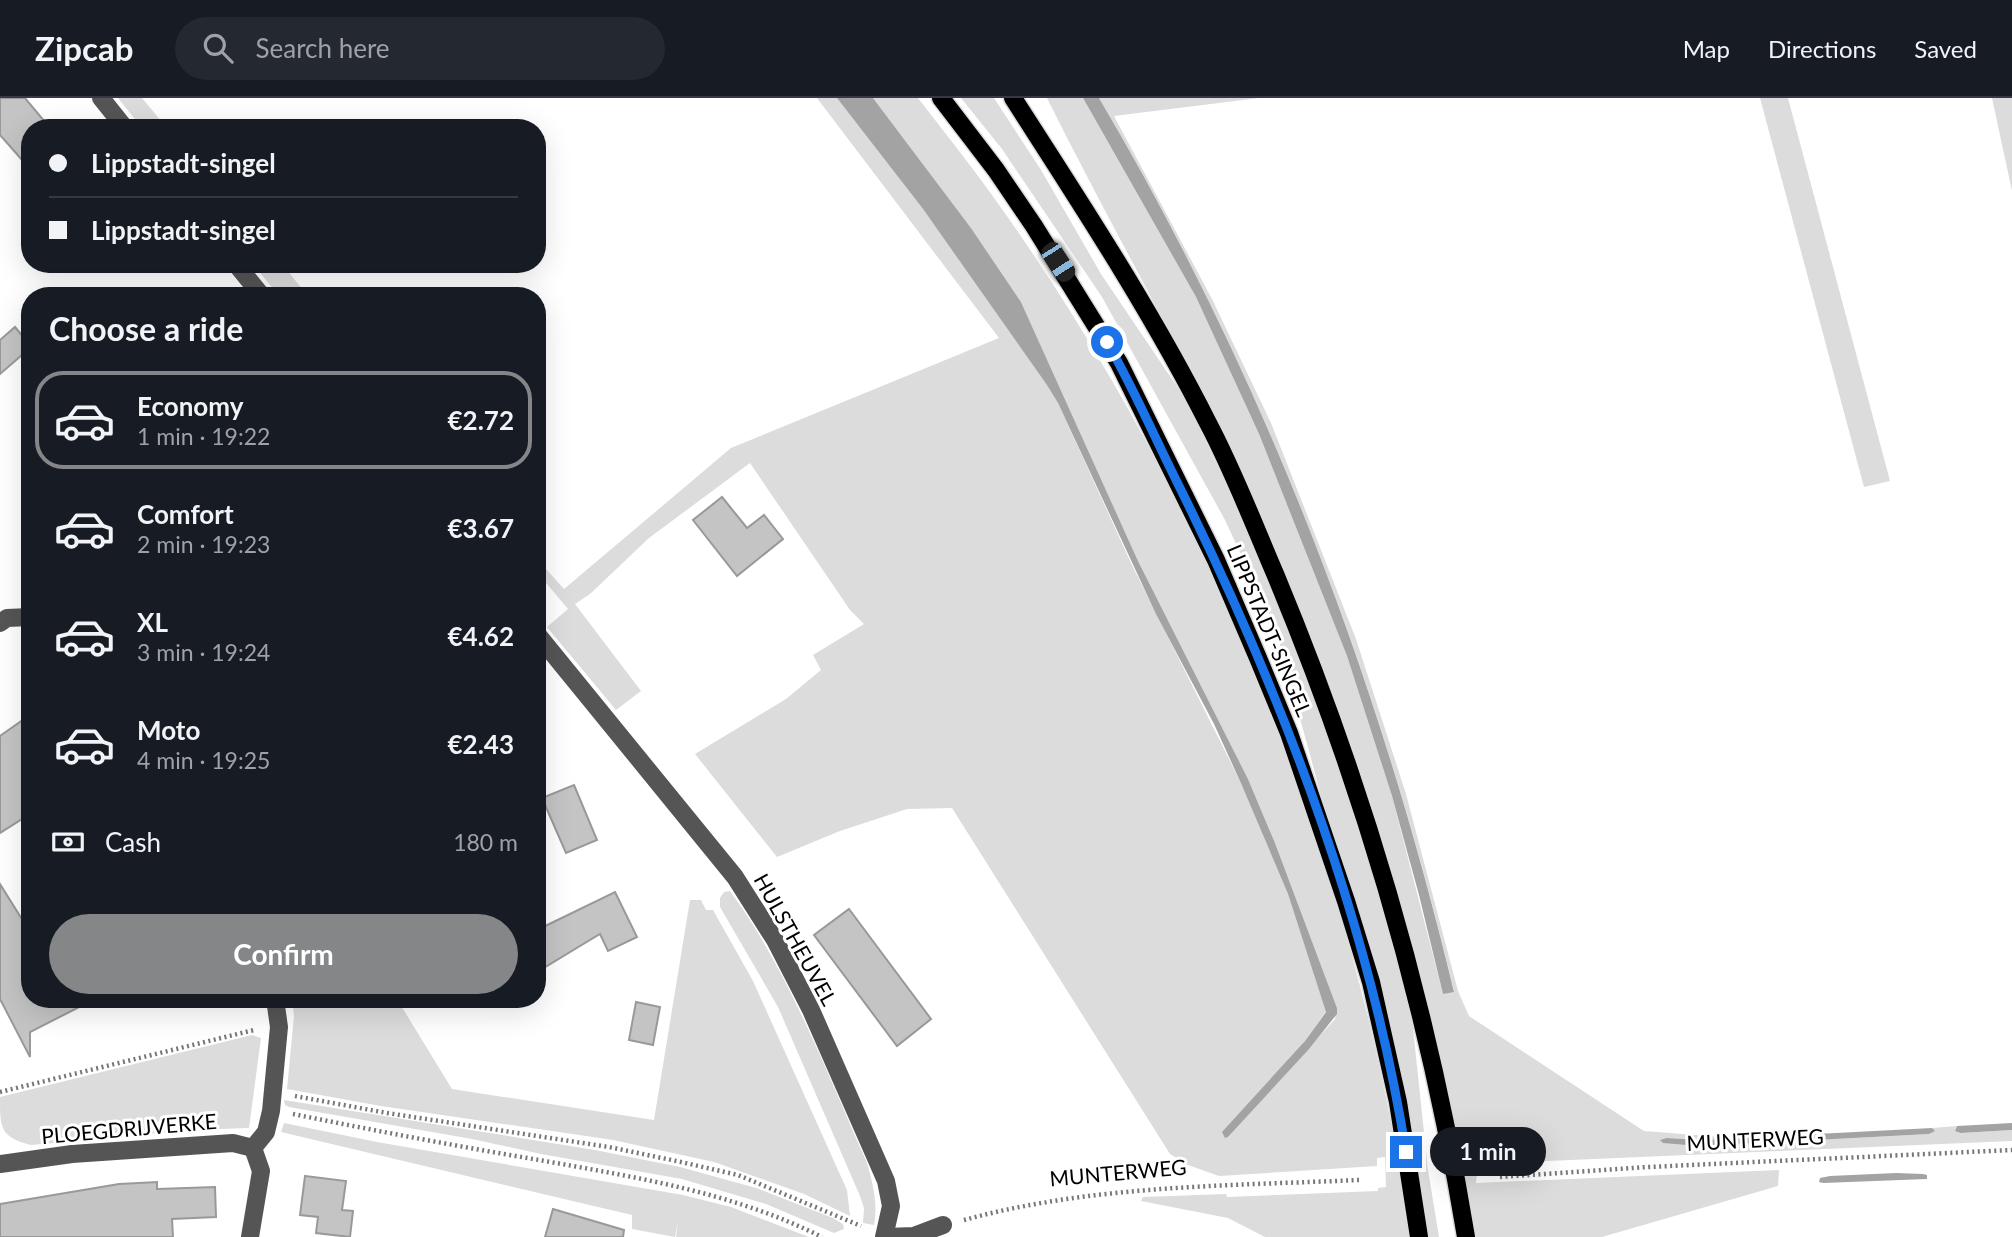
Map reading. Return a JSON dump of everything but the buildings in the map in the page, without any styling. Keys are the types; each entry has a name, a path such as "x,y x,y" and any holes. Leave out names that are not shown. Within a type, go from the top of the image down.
{"main road":[{"name":"LIPPSTADT-SINGEL","path":"941,98 996,170 1034,226 1119,363 1216,560 1258,658 1289,733 1371,982 1398,1102 1419,1237"},
{"name":"LIPPSTADT-SINGEL","path":"1013,98 1175,359 1237,484 1323,694 1383,877 1433,1065 1466,1237"}],"street":[{"path":"101,98 118,119"},
{"path":"243,273 255,287"},
{"path":"0,623 7,618 21,617"},
{"name":"HULSTHEUVEL","path":"546,645 735,877 775,940 811,1010 886,1181 891,1206 885,1237"},
{"path":"250,1237 261,1171 253,1148 267,1132 272,1102 279,1027 276,1008"},
{"name":"PLOEGDRIJVERKE","path":"1,1161 233,1143 253,1148"},
{"path":"885,1237 914,1236 943,1225"}],"path":[{"path":"0,1092 249,1031 279,1027"},
{"path":"272,1102 387,1113 609,1147 681,1162 738,1175 866,1229"},
{"path":"272,1102 406,1137 669,1183 748,1206 822,1237"},
{"name":"MUNTERWEG","path":"1500,1177 1648,1167 2012,1150"},
{"name":"MUNTERWEG","path":"943,1225 1012,1206 1105,1192 1359,1180"}],"shaded area":[{"path":"118,98 142,98 160,119 135,119"},
{"path":"817,98 837,98 923,209 1048,385 1131,563 1240,781 1288,894 1326,1011 1305,1041 1225,1138 1335,1019 1337,1008 1248,779 1138,561 1021,302 971,228 873,98 918,98 1009,219 1083,333 1152,452 1213,576 1268,705 1316,836 1356,969 1387,1103 1410,1237 1265,1237 1228,1218 1141,1201 1143,1197 1226,1194 1227,1197 1378,1191 1378,1188 1386,1187 1385,1157 1377,1158 1377,1166 1219,1176 1188,1165 1170,1154 952,808 907,809 840,831 777,857 695,754 786,699 821,670 813,655 864,624 850,610 750,463 649,538 590,594 575,604 641,691 616,710 547,627 568,609 546,583 546,569 564,589 731,448 999,338"},
{"path":"837,98 873,98 971,228 1021,302 1138,561 1248,779 1275,843 1337,1014 1309,1049 1228,1137 1225,1138 1222,1132 1305,1041 1326,1012 1288,894 1214,724 1156,614 1058,403 923,209"},
{"path":"961,98 994,98 1041,170 1101,274 1186,400 1283,612 1357,820 1412,1019 1428,1170 1439,1237 1428,1237 1401,1084 1361,924 1270,617 1225,520 1102,297 1002,149"},
{"path":"1047,98 1083,98 1196,297 1259,434 1347,656 1392,796 1443,994 1454,991 1424,873 1352,644 1310,531 1214,312 1159,204 1099,98 1259,98 1114,116 1212,299 1271,423 1356,639 1406,794 1458,991 1469,1016 1644,1131 1735,1138 1667,1138 1700,1146 1929,1134 1934,1131 1932,1128 1957,1126 1955,1129 1961,1133 2012,1130 2012,1141 1478,1164 1476,1183 1779,1170 1778,1186 1602,1237 1475,1237 1459,1148 1419,971 1369,797 1339,710 1307,626 1246,485"},
{"path":"1083,98 1099,98 1159,204 1214,312 1264,421 1352,644 1390,758 1424,874 1454,992 1443,994 1392,796 1347,656 1259,434 1196,297"},
{"path":"1760,98 1788,98 1890,481 1864,487"},
{"path":"1992,98 2012,98 2012,191"},
{"path":"260,273 289,273 301,287 272,287"},
{"path":"730,891 751,921 788,988 867,1163 875,1201 874,1225 863,1223 864,1208 860,1196 778,1007 720,907 720,898 724,892"},
{"path":"690,900 701,900 706,910 713,910 753,981 847,1190 850,1216 804,1194 714,1162 613,1140 381,1106 287,1089 293,1008 402,1008 452,1089 654,1120"},
{"path":"252,1035 261,1038 249,1128 192,1130 31,1145 13,1138 4,1130 0,1116 0,1097"},
{"path":"284,1100 595,1150 680,1167 756,1188 833,1218 843,1224 844,1229 834,1233 766,1204 682,1179 289,1107"},
{"path":"284,1123 377,1142 683,1195 731,1207 809,1237 676,1237 678,1221 675,1237 632,1229 632,1215 281,1132"},
{"path":"2012,1123 2012,1130 1961,1133 1955,1131 1957,1126"},
{"path":"1932,1128 1935,1131 1929,1134 1700,1146 1663,1143 1660,1140 1701,1140"},
{"path":"1923,1174 1927,1175 1927,1179 1819,1182 1820,1178 1830,1176"}],"route":[{"path":"1107,342 1216,560 1289,733 1371,982 1398,1102 1406,1152"}]}
